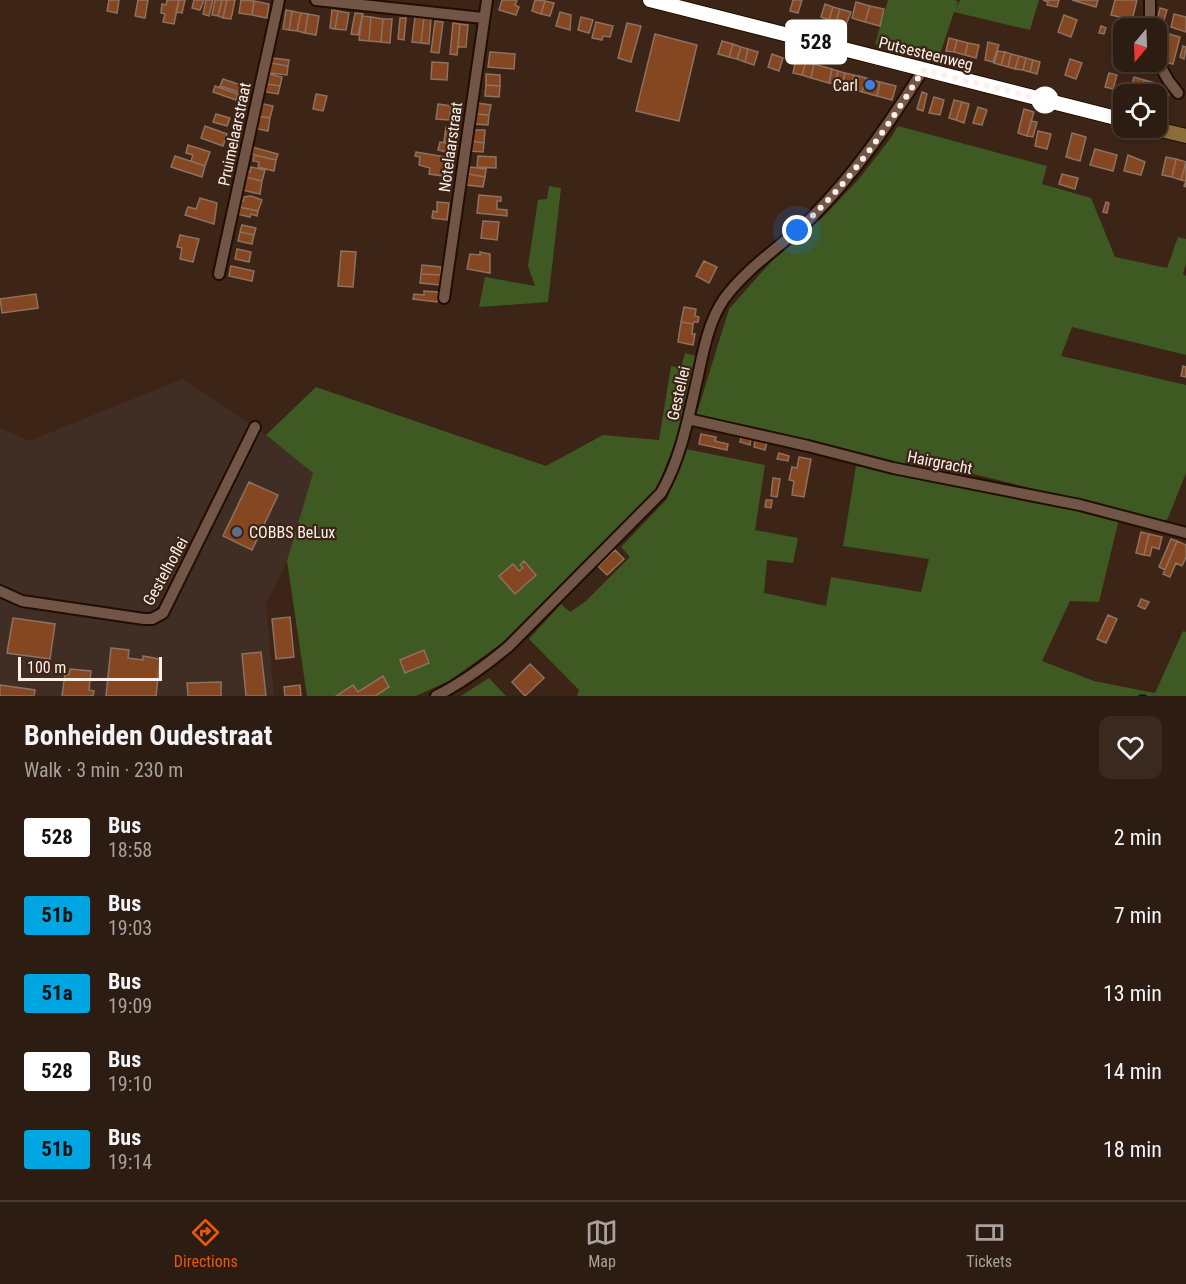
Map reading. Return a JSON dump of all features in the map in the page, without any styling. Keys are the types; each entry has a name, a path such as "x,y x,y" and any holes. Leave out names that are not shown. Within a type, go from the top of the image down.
{"main road":[{"name":"Putsesteenweg","path":"650,0 1113,117"},
{"path":"1167,131 1186,136"}],"street":[{"name":"Pruimelaarstraat","path":"219,274 279,0"},
{"path":"316,0 483,18"},
{"name":"Notelaarstraat","path":"444,298 487,0"},
{"path":"1149,18 1150,0"},
{"name":"Gestellei","path":"436,696 455,687 508,647 661,493 676,462 703,352 711,325 724,299 745,276 811,218 864,158 923,70"},
{"path":"1164,72 1178,93"},
{"name":"Hairgracht","path":"688,419 892,468 1080,505 1186,533"},
{"name":"Gestelhoflei","path":"0,591 22,601 144,619 157,618 163,613 255,427"}],"shaded area":[{"path":"183,379 266,435 313,473 287,561 266,604 274,696 0,696 0,428 29,441"}],"green space":[{"path":"888,0 954,0 958,1 956,9 960,0 1039,0 1030,30 954,12 938,60 875,44"},
{"path":"898,126 1047,166 1042,184 1091,198 1115,257 1167,268 1178,237 1186,239 1186,263 1183,274 1186,276 1186,355 1072,327 1061,356 1186,385 1186,473 1168,518 1164,522 970,473 949,479 1119,519 1099,602 1070,601 1042,661 1094,681 1155,693 1183,631 1186,632 1186,696 577,696 579,690 529,639 561,604 570,612 586,601 630,557 621,547 667,499 686,449 765,465 755,530 798,538 793,563 767,560 764,593 826,606 831,577 921,592 929,559 843,546 856,466 938,478 696,416 729,309 771,262 821,219 858,180"},
{"path":"549,186 561,188 548,302 479,307 485,277 535,286 528,266 538,200 547,199"},
{"path":"685,353 697,356 674,446 656,490 556,594 505,641 449,681 416,696 307,696 287,561 313,473 266,435 316,387 546,466 603,435 659,440 671,366 681,368"},
{"path":"489,678 506,696 461,696"}],"building":[{"path":"109,0 119,0 117,13 107,11"},
{"path":"138,0 148,0 145,18 135,16"},
{"path":"167,0 179,0 174,24 163,22 165,14 161,13 162,4 166,5"},
{"path":"179,0 185,0 182,13 176,12"},
{"path":"194,0 204,0 200,10 192,8"},
{"path":"206,0 213,0 209,16 203,14"},
{"path":"215,0 222,0 218,16 212,15"},
{"path":"222,0 227,0 223,18 218,16"},
{"path":"227,0 235,0 231,19 223,18"},
{"path":"241,0 254,1 252,15 239,13"},
{"path":"502,0 517,0 515,5 519,7 516,15 499,10"},
{"path":"535,0 545,1 541,14 532,11"},
{"path":"793,0 802,0 798,13 790,11"},
{"path":"1043,0 1059,0 1057,7 1047,5 1048,2"},
{"path":"1072,0 1098,0 1096,7"},
{"path":"1115,0 1137,0 1132,18 1111,15"},
{"path":"254,1 269,4 267,18 252,15"},
{"path":"545,1 554,3 550,16 541,14"},
{"path":"856,2 870,6 865,22 852,18"},
{"path":"825,4 833,7 829,20 821,17"},
{"path":"870,6 884,9 880,26 865,22"},
{"path":"833,7 840,9 836,22 829,20"},
{"path":"1160,8 1167,10 1165,18 1158,18"},
{"path":"840,9 851,12 846,25 836,22"},
{"path":"286,10 292,11 289,30 283,29"},
{"path":"332,10 338,11 335,29 330,28"},
{"path":"292,11 301,13 297,31 289,30"},
{"path":"338,11 349,13 346,30 335,29"},
{"path":"560,12 571,15 570,30 556,26"},
{"path":"301,13 308,14 305,33 297,31"},
{"path":"355,13 363,14 358,35 351,34"},
{"path":"308,14 319,16 316,35 305,33"},
{"path":"1174,14 1186,17 1186,32 1171,27"},
{"path":"1064,15 1077,20 1071,37 1058,32"},
{"path":"362,16 371,17 369,41 359,40"},
{"path":"371,17 383,19 381,42 369,41"},
{"path":"415,17 424,18 421,43 412,42"},
{"path":"581,17 593,20 589,33 578,30"},
{"path":"400,18 406,18 404,40 398,39"},
{"path":"424,18 431,19 429,44 421,43"},
{"path":"383,19 392,19 390,43 381,42"},
{"path":"435,21 443,22 439,53 431,52"},
{"path":"596,22 613,26 610,37 603,36 602,40 592,38"},
{"path":"453,23 460,24 457,55 450,54"},
{"path":"627,23 641,26 631,62 618,58"},
{"path":"460,24 468,25 466,47 458,47"},
{"path":"1101,26 1106,28 1104,34 1099,33"},
{"path":"655,34 697,45 679,121 636,111"},
{"path":"1167,34 1180,37 1173,64 1167,62"},
{"path":"949,38 957,40 954,52 946,51"},
{"path":"957,40 968,43 965,55 954,52"},
{"path":"722,41 733,44 729,57 718,54"},
{"path":"988,42 999,45 993,62 985,60"},
{"path":"968,43 979,45 976,58 965,55"},
{"path":"733,44 741,47 737,59 729,57"},
{"path":"1183,46 1186,47 1184,59 1180,57"},
{"path":"741,47 748,49 745,62 737,59"},
{"path":"748,49 758,52 754,65 745,62"},
{"path":"998,51 1005,52 1001,65 994,63"},
{"path":"490,52 515,54 514,69 488,67"},
{"path":"1005,52 1011,54 1008,67 1001,65"},
{"path":"772,54 783,58 779,71 768,67"},
{"path":"1011,54 1019,56 1015,69 1008,67"},
{"path":"1019,56 1026,58 1023,70 1015,69"},
{"path":"272,58 289,60 288,66 271,63"},
{"path":"1026,58 1033,60 1030,72 1023,70"},
{"path":"796,59 806,62 802,75 793,73"},
{"path":"1070,59 1082,63 1076,79 1065,75"},
{"path":"1033,60 1040,62 1037,74 1030,72"},
{"path":"432,62 448,63 447,80 431,79"},
{"path":"806,62 814,64 811,78 802,75"},
{"path":"271,63 288,66 287,75 270,73"},
{"path":"814,64 832,69 829,83 811,78"},
{"path":"832,69 838,71 835,84 829,83"},
{"path":"838,71 845,73 842,86 835,84"},
{"path":"845,73 854,75 850,88 842,86"},
{"path":"1109,73 1117,75 1113,89 1105,87"},
{"path":"269,74 282,77 280,86 267,84"},
{"path":"486,74 500,75 500,86 486,85"},
{"path":"854,75 859,76 856,90 850,88"},
{"path":"859,76 866,78 862,92 856,90"},
{"path":"1134,77 1144,80 1143,84 1132,84"},
{"path":"866,78 880,82 877,96 862,92"},
{"path":"223,79 250,88 248,95 220,86"},
{"path":"1144,80 1152,82 1151,84 1143,84"},
{"path":"880,82 896,86 892,100 877,96"},
{"path":"267,84 280,86 278,94 266,92"},
{"path":"486,85 500,86 499,97 485,96"},
{"path":"215,86 238,94 236,100 213,92"},
{"path":"922,92 927,94 923,111 917,109"},
{"path":"316,94 327,96 323,111 313,109"},
{"path":"934,97 944,100 940,115 929,113"},
{"path":"954,100 962,102 956,120 949,118"},
{"path":"962,102 969,104 964,123 956,120"},
{"path":"259,103 273,106 270,118 257,116"},
{"path":"477,103 491,105 489,115 476,114"},
{"path":"438,104 451,106 449,120 436,119"},
{"path":"978,107 987,110 982,125 973,123"},
{"path":"1024,109 1034,112 1027,136 1018,133"},
{"path":"216,114 230,118 227,126 213,122"},
{"path":"476,114 489,115 488,125 474,124"},
{"path":"257,116 270,118 268,131 254,128"},
{"path":"1031,121 1037,122 1033,137 1027,136"},
{"path":"205,126 227,134 223,146 201,138"},
{"path":"446,127 459,129 458,136 445,134"},
{"path":"472,130 485,130 484,143 471,141"},
{"path":"1038,131 1051,134 1047,149 1035,146"},
{"path":"1072,133 1086,137 1080,161 1066,157"},
{"path":"445,134 458,136 457,143 444,141"},
{"path":"471,141 484,143 483,152 470,151"},
{"path":"440,142 452,144 451,153 438,150"},
{"path":"188,145 210,152 205,166 191,161 193,155 186,153"},
{"path":"252,147 278,154 276,160 251,154"},
{"path":"1095,149 1117,155 1113,171 1090,165"},
{"path":"416,152 446,157 442,176 429,174 430,168 419,165 420,157 415,156"},
{"path":"254,155 276,160 274,171 258,167 259,162 253,161"},
{"path":"1128,155 1145,162 1141,175 1124,171"},
{"path":"175,156 205,166 202,177 171,167"},
{"path":"478,156 496,157 496,168 477,167"},
{"path":"1166,157 1176,159 1172,177 1162,175"},
{"path":"1176,159 1186,162 1181,180 1172,177"},
{"path":"1186,162 1186,181 1181,180"},
{"path":"251,167 265,170 262,181 245,177 246,171 250,172"},
{"path":"470,167 486,169 485,177 469,174"},
{"path":"469,174 485,177 483,187 467,185"},
{"path":"1062,174 1078,178 1075,189 1059,184"},
{"path":"245,177 262,181 260,194 242,190"},
{"path":"479,195 501,197 501,201 497,201 497,209 507,210 507,216 477,213"},
{"path":"251,196 262,200 258,211 239,207 244,197"},
{"path":"200,198 217,203 214,224 185,215 188,207 196,209"},
{"path":"437,202 449,203 447,220 432,218 433,211 437,212"},
{"path":"1106,202 1109,203 1107,213 1103,212"},
{"path":"239,207 258,211 257,216 237,214"},
{"path":"483,221 499,222 497,240 481,238"},
{"path":"242,225 256,228 254,235 240,232"},
{"path":"240,232 254,235 252,244 238,241"},
{"path":"180,235 199,239 193,262 180,259 182,248 177,247"},
{"path":"237,249 251,252 249,262 235,259"},
{"path":"341,251 356,252 353,287 338,286"},
{"path":"480,252 490,254 490,273 467,269 470,254 480,255"},
{"path":"704,261 717,267 709,283 696,276"},
{"path":"422,265 441,267 441,275 421,274"},
{"path":"231,266 254,271 252,281 229,276"},
{"path":"421,274 441,275 440,285 420,283"},
{"path":"424,291 438,292 437,302 413,299 414,294 424,295"},
{"path":"36,294 38,308 2,313 0,299"},
{"path":"684,307 696,309 695,316 699,317 698,322 693,324 681,322"},
{"path":"681,322 693,324 692,334 695,334 693,345 678,342"},
{"path":"1183,366 1186,367 1186,377 1181,376"},
{"path":"701,434 716,437 715,441 728,444 727,450 699,444"},
{"path":"741,437 751,439 750,445 740,442"},
{"path":"755,440 767,442 765,450 754,447"},
{"path":"779,453 789,456 788,461 777,459"},
{"path":"799,457 811,459 804,497 792,495 794,481 789,480 792,467 797,468"},
{"path":"773,478 780,479 777,497 771,496"},
{"path":"249,482 278,495 252,550 223,536"},
{"path":"766,500 772,500 771,508 765,507"},
{"path":"1141,532 1149,534 1144,555 1136,553"},
{"path":"1149,534 1162,537 1159,549 1152,547 1150,556 1144,555"},
{"path":"1171,539 1177,541 1165,570 1159,567"},
{"path":"1177,541 1186,545 1186,557 1182,566 1176,563 1170,577 1163,574"},
{"path":"615,550 624,559 607,575 598,566"},
{"path":"524,561 536,575 515,594 499,576 513,564 519,571 523,568 520,565"},
{"path":"1141,599 1149,602 1145,609 1138,606"},
{"path":"1108,615 1117,619 1106,643 1097,639"},
{"path":"290,617 294,657 276,659 272,619"},
{"path":"13,618 55,624 50,659 7,653"},
{"path":"111,648 129,650 128,658 143,660 143,656 160,659 156,696 106,696"},
{"path":"424,650 429,663 405,673 400,660"},
{"path":"261,652 266,696 246,696 242,654"},
{"path":"530,664 544,678 525,696 512,682"},
{"path":"70,669 91,671 89,690 94,691 93,696 62,696 65,674 69,675"},
{"path":"383,676 389,687 375,696 336,696 353,685 358,692"},
{"path":"221,682 221,696 188,696 187,683"},
{"path":"0,685 35,690 34,696 0,696"},
{"path":"300,685 301,696 285,696 284,687"}],"waterway":[{"path":"1140,696 1145,696"}],"bus line":[{"name":"528","path":"650,0 1113,117"}],"place":[{"name":"Carl","path":"870,85"},
{"name":"COBBS BeLux","path":"237,532"}],"route":[{"path":"797,230 811,218 864,158 923,70 1045,100"}]}
